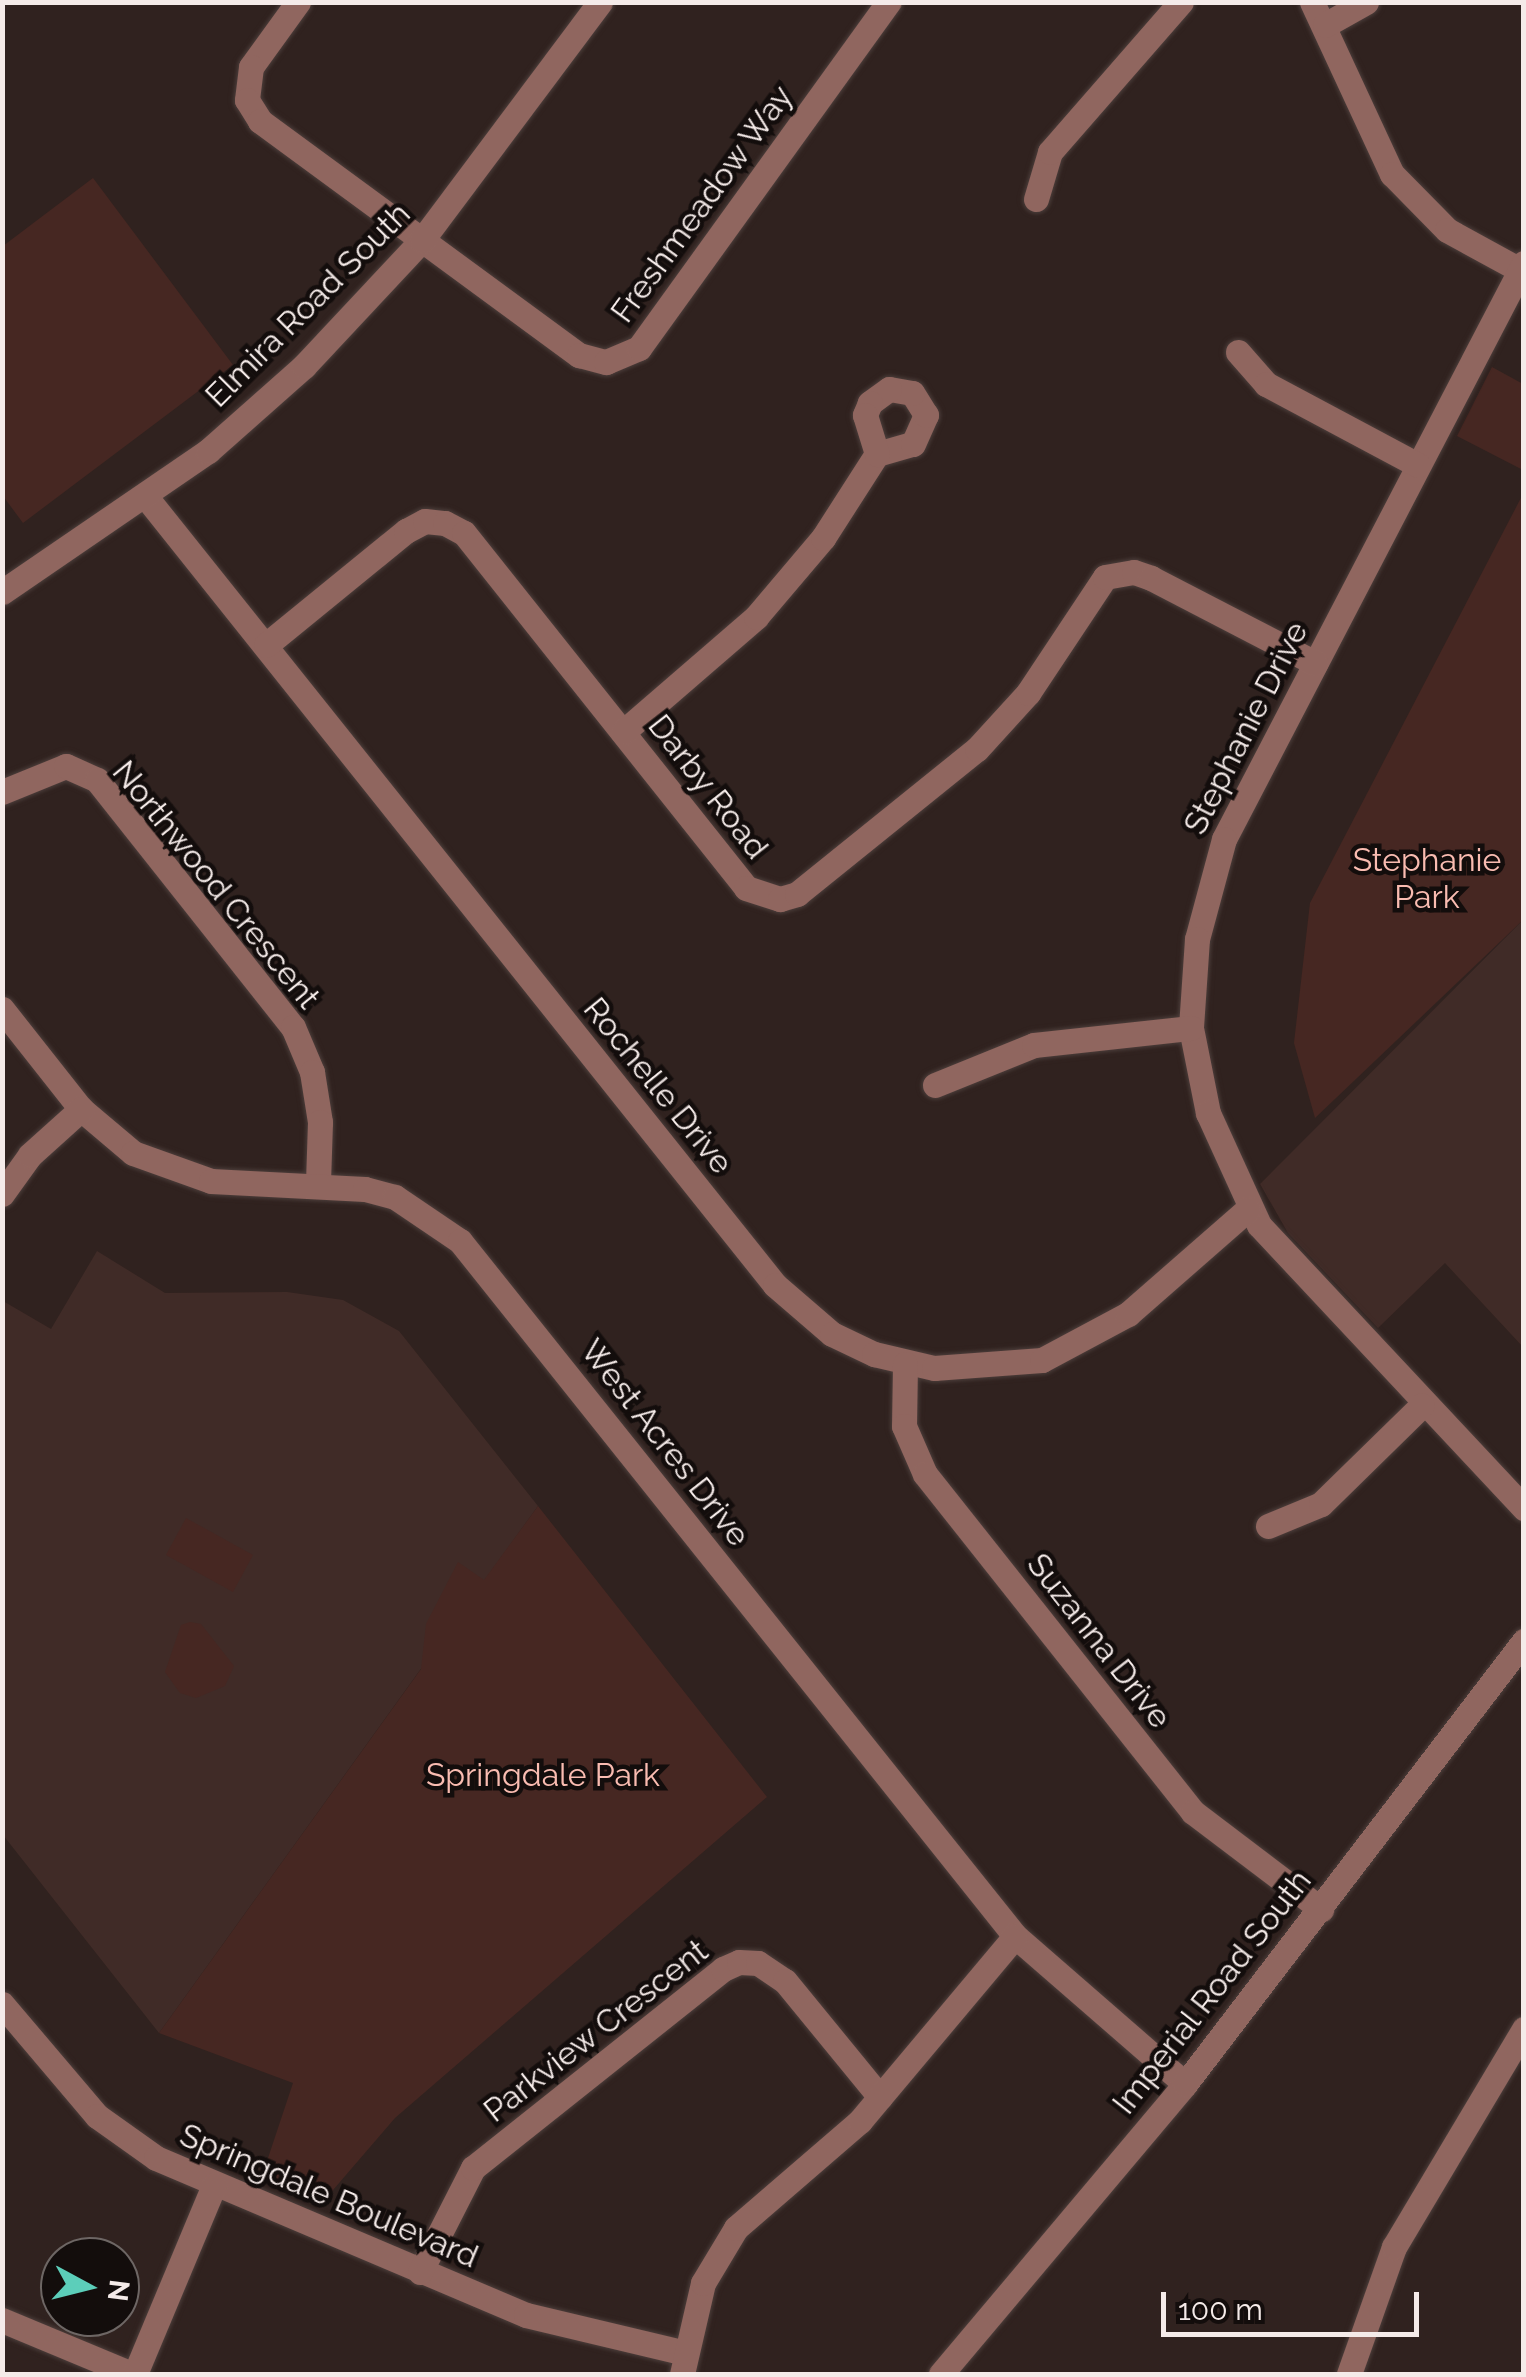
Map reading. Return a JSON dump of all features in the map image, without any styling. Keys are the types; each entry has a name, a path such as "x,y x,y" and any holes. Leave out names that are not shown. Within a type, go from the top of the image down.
{"street":[{"name":"Freshmeadow Way","path":"298,2 251,67 246,87 254,113 579,355 606,362 630,356 889,2"},
{"name":"Elmira Road South","path":"2,592 146,497 304,366 422,240 600,2"},
{"path":"1036,199 1050,152 1180,2"},
{"path":"1312,2 1392,174 1447,230 1522,266"},
{"path":"1326,26 1366,2"},
{"name":"Stephanie Drive","path":"1522,266 1315,662 1213,868 1196,939 1192,1028 1208,1113 1248,1209 1285,1260 1524,1508"},
{"path":"1238,352 1266,384 1418,465"},
{"path":"623,732 756,617 823,538 877,454"},
{"name":"Rochelle Drive","path":"146,497 775,1285 832,1334 905,1364 1003,1367 1075,1346 1128,1314 1248,1209"},
{"name":"Darby Road","path":"266,646 406,531 425,521 445,522 464,533 746,888 780,899 797,894 977,749 1028,693 1105,578 1134,572 1151,578 1315,662"},
{"name":"Northwood Crescent","path":"2,792 66,766 97,780 292,1027 315,1088 318,1183"},
{"name":"West Acres Drive","path":"2,1009 107,1135 170,1172 211,1182 318,1183 395,1197 460,1241 1015,1936 1185,2084"},
{"path":"935,1085 1034,1045 1192,1028"},
{"path":"2,1194 30,1156 82,1109"},
{"name":"Suzanna Drive","path":"905,1364 904,1426 925,1474 1193,1812 1321,1909"},
{"path":"1268,1526 1321,1504 1422,1406"},
{"name":"Imperial Road South","path":"941,2374 1185,2084 1321,1909 1445,1736 1524,1641"},
{"path":"684,2364 703,2283 736,2228 842,2140 1015,1936"},
{"name":"Parkview Crescent","path":"420,2272 474,2168 722,1968 740,1962 772,1969 880,2098"},
{"name":"Springdale Boulevard","path":"2,2004 97,2116 156,2158 420,2272 573,2330 684,2364"},
{"path":"1349,2374 1394,2247 1524,2029"},
{"path":"2,2320 134,2374 214,2185"}],"shaded area":[{"path":"1523,920 1523,1347 1445,1263 1378,1328 1288,1233 1260,1184"},
{"path":"97,1251 165,1293 287,1292 343,1300 399,1331 538,1506 159,2033 3,1835 3,1301 51,1329"}],"green space":[{"path":"93,178 233,365 23,523 3,496 3,246"},
{"path":"1492,367 1523,384 1523,470 1457,436"},
{"name":"Stephanie Park","path":"1523,494 1523,920 1315,1118 1294,1043 1310,903"},
{"name":"Springdale Park","path":"538,1506 767,1797 395,2118 321,2204 262,2176 293,2083 159,2033 421,1669 426,1624 458,1562 484,1580"},
{"path":"186,1518 253,1555 233,1592 166,1555"},
{"path":"201,1624 234,1666 225,1686 196,1698 180,1693 165,1672 181,1625"}]}
